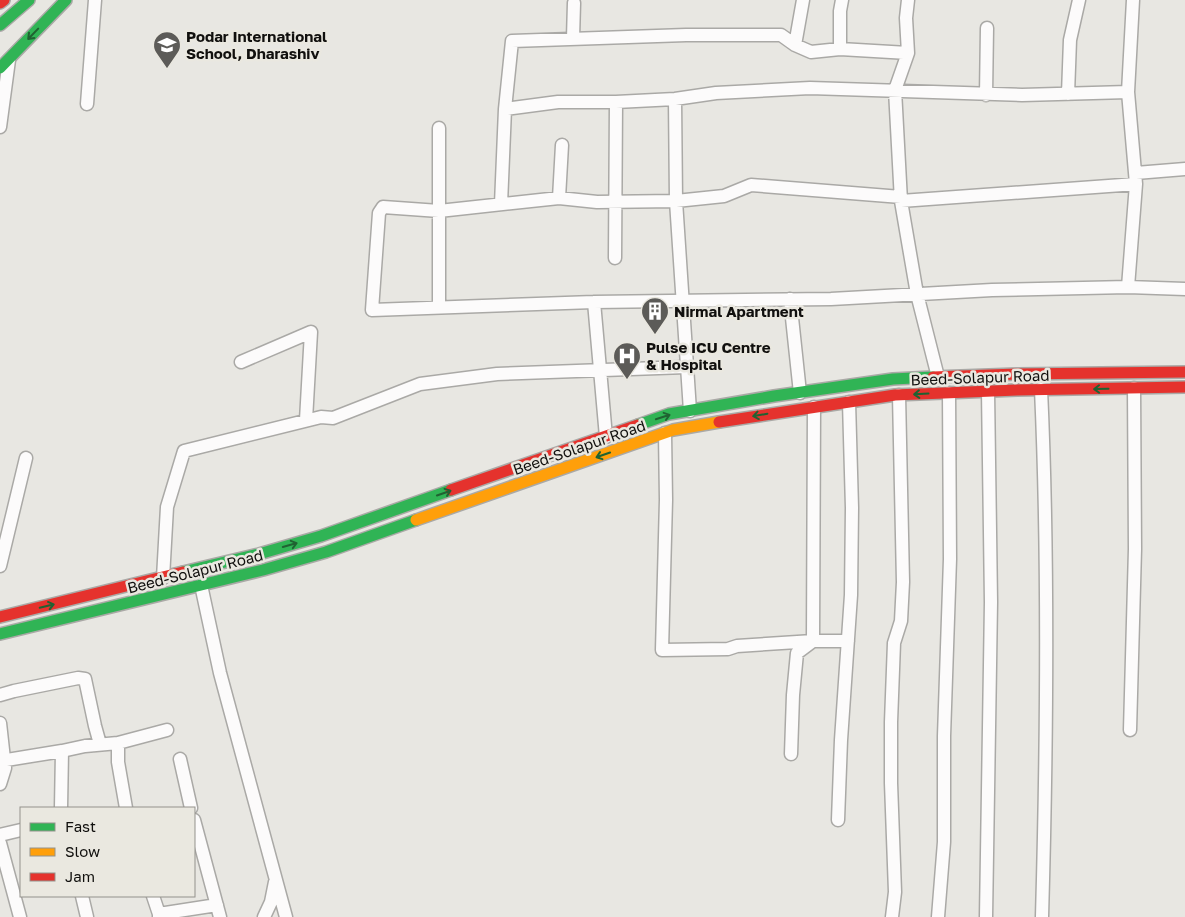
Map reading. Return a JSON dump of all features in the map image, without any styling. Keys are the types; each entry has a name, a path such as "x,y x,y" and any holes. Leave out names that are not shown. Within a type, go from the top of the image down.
{"main road":[{"path":"0,3 4,0"},
{"path":"0,25 29,0"},
{"path":"4,64 66,0"},
{"name":"Beed-Solapur Road","path":"0,617 259,554 321,536 669,414 894,379 1017,374 1185,372"},
{"name":"Beed-Solapur Road","path":"0,634 263,570 326,552 673,430 899,395 988,391 1185,387"}],"street":[{"path":"87,104 94,0"},
{"path":"795,45 803,0"},
{"path":"840,49 840,11 842,0"},
{"path":"908,0 906,18 908,53 895,90 901,199 917,294 938,377"},
{"path":"1068,94 1070,40 1079,0"},
{"path":"1128,287 1136,179 1128,92 1133,0"},
{"path":"574,3 574,38"},
{"path":"986,95 987,28"},
{"path":"501,204 505,109 512,41 686,35 781,35 795,45 811,52 840,49 908,53"},
{"path":"0,127 4,64"},
{"path":"505,109 558,102 675,99 716,93 810,88 986,95 1128,92"},
{"path":"675,99 676,200 690,411"},
{"path":"615,258 616,102"},
{"path":"439,128 439,307"},
{"path":"559,198 562,145"},
{"path":"1185,170 1136,179 901,199 751,185 724,196 676,200 614,201 559,198 439,211 383,207 379,213 372,310 594,302 831,299 917,294 1128,287 1185,289"},
{"path":"790,299 800,393"},
{"path":"594,302 606,437"},
{"path":"241,362 312,332 306,420"},
{"path":"163,578 167,507 184,451 320,416 333,418 420,384 497,374 686,367"},
{"path":"1130,730 1135,549 1134,388"},
{"path":"1041,390 1045,472 1047,752 1042,917"},
{"path":"986,917 991,602 988,391"},
{"path":"938,917 944,842 944,736 950,559 949,393"},
{"path":"892,917 895,892 891,722 894,643 901,621 903,582 899,395"},
{"path":"838,820 841,740 852,595 849,402"},
{"path":"813,641 814,407"},
{"path":"665,433 666,500 662,650 728,649 737,646 813,641 848,641"},
{"path":"0,566 26,458"},
{"path":"201,585 220,673 286,917"},
{"path":"792,754 793,695 797,652 813,641"},
{"path":"0,696 78,678 85,679 100,744"},
{"path":"0,723 2,761 5,768 0,784"},
{"path":"2,761 100,744 118,743 167,730"},
{"path":"118,743 118,762 126,807"},
{"path":"61,807 62,751"},
{"path":"180,759 191,807"},
{"path":"153,897 159,915 218,911 195,824"},
{"path":"0,835 20,830"},
{"path":"0,843 20,917"},
{"path":"264,917 271,902 275,877"},
{"path":"82,897 87,917"}],"traffic: fast":[{"path":"0,25 29,0"},
{"path":"0,68 66,0"},
{"path":"638,425 669,414 774,396 893,379 933,377"},
{"path":"183,572 259,554 321,536 451,490"},
{"path":"0,634 263,570 326,552 416,520"}],"traffic: slow":[{"path":"416,520 673,430 719,422"}],"traffic: jam":[{"path":"0,3 4,0"},
{"path":"933,377 1185,372"},
{"path":"719,422 895,395 1017,390 1185,387"},
{"path":"451,490 638,425"},
{"path":"0,617 183,572"}],"place":[{"name":"Podar International School, Dharashiv","path":"167,69"},
{"name":"Nirmal Apartment","path":"655,335"},
{"name":"Pulse ICU Centre & Hospital","path":"627,380"}]}
